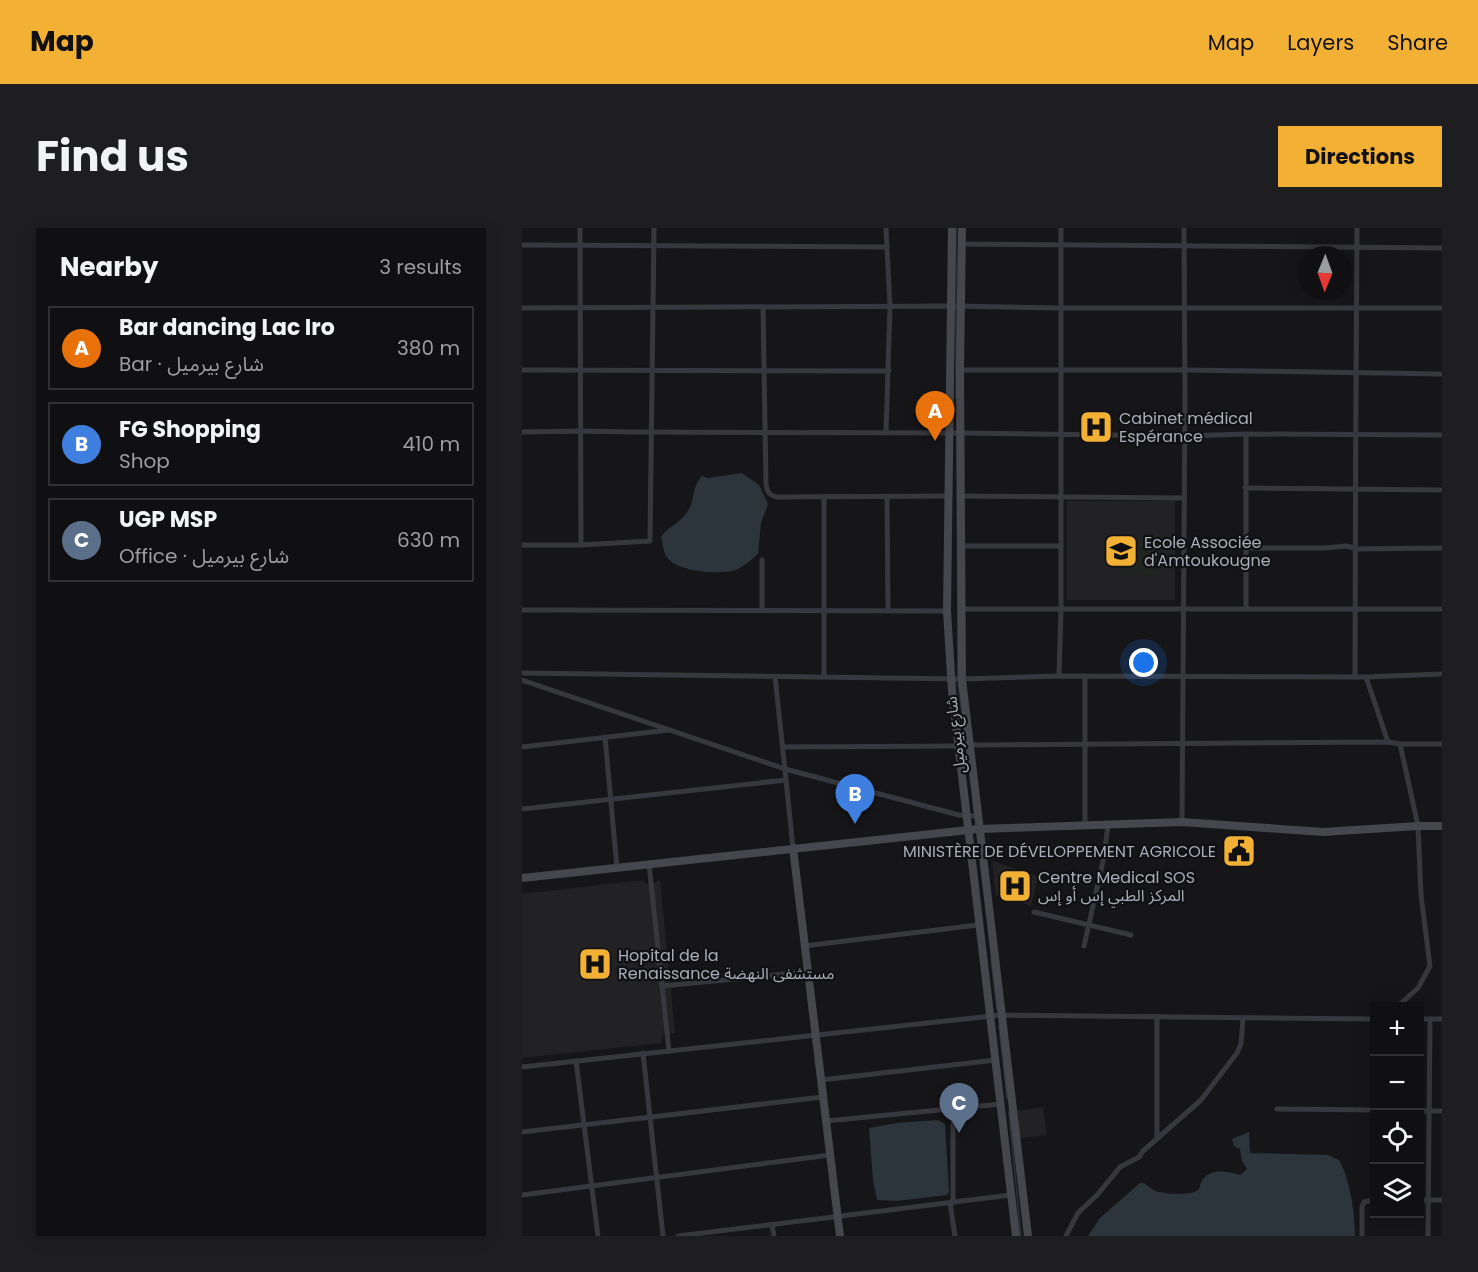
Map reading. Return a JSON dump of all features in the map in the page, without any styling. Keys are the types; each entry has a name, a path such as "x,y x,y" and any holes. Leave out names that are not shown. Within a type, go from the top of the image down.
{"street":[{"path":"580,228 581,545"},
{"path":"522,544 581,545 650,541 654,228"},
{"path":"886,228 890,306 890,371 886,433"},
{"name":"شارع بيرميل","path":"952,228 960,370 962,679 971,745 995,1016 996,1060 1016,1236"},
{"name":"شارع بيرميل","path":"962,228 963,244 950,434 947,610 951,677 978,925 995,1016 1028,1236"},
{"path":"1059,676 1061,228"},
{"path":"1182,822 1184,228"},
{"path":"1355,677 1357,549 1354,489 1357,228"},
{"path":"963,244 1442,248"},
{"path":"522,245 886,247"},
{"path":"522,308 890,306 1442,308"},
{"path":"763,307 766,490 771,496 949,496"},
{"path":"522,370 890,371"},
{"path":"960,370 1356,371 1442,374"},
{"path":"522,432 1185,436 1442,435"},
{"path":"1246,434 1246,608"},
{"path":"1245,488 1442,490"},
{"path":"962,496 1184,498"},
{"path":"824,676 825,497"},
{"path":"887,497 888,610"},
{"path":"962,546 1059,546"},
{"path":"1246,548 1346,546 1357,549 1442,548"},
{"path":"762,560 762,610"},
{"path":"962,609 1442,609"},
{"path":"522,610 947,610"},
{"path":"522,673 951,677 962,679 1184,675 1366,677 1442,674"},
{"path":"775,676 807,972 840,1236"},
{"path":"1084,824 1085,676"},
{"path":"1366,677 1388,742"},
{"path":"522,680 785,769 967,816 977,816"},
{"path":"522,747 671,730"},
{"path":"604,737 617,868"},
{"path":"971,745 1388,742 1442,744"},
{"path":"1400,744 1418,826 1421,895 1430,966 1418,988 1402,1002"},
{"path":"783,747 959,746"},
{"path":"522,808 786,780"},
{"path":"522,878 978,828 1182,822 1323,832 1442,826"},
{"path":"1083,946 1104,857 1108,825"},
{"path":"649,864 669,1051"},
{"path":"1034,912 1131,935"},
{"path":"804,946 978,925"},
{"path":"662,986 807,972"},
{"path":"522,1067 995,1016 1370,1019"},
{"path":"1157,1017 1157,1138"},
{"path":"1066,1236 1078,1213 1098,1194 1120,1167 1139,1157 1157,1138 1201,1100 1238,1053 1243,1018"},
{"path":"1424,1019 1442,1019"},
{"path":"1428,1236 1430,1019"},
{"path":"643,1053 663,1236"},
{"path":"821,1080 996,1060"},
{"path":"576,1061 598,1236"},
{"path":"522,1132 823,1097"},
{"path":"826,1121 1001,1104"},
{"path":"953,1108 952,1203 955,1236"},
{"path":"1277,1109 1370,1110"},
{"path":"1424,1112 1442,1111"},
{"path":"522,1195 830,1155"},
{"path":"678,1236 1011,1195"},
{"path":"1424,1200 1442,1200"},
{"path":"1362,1236 1362,1207 1364,1202 1370,1201"},
{"path":"772,1225 774,1236"}],"shaded area":[{"path":"742,473 759,485 768,504 761,523 758,554 738,569 722,572 689,569 671,561 665,554 661,537 687,513 699,479 702,476 708,478"},
{"name":"Ecole Associée d'Amtoukougne","path":"1067,501 1175,501 1175,600 1067,600"},
{"path":"1149,532 1154,534 1155,539 1151,550 1156,564 1153,574 1145,576 1137,571 1119,571 1101,557 1103,548 1116,535 1122,533 1140,538"},
{"name":"Centre Medical SOS المركز الطبي إس أو إس","path":"992,861 1038,876 1031,906 996,895"},
{"name":"Hopital de la Renaissance مستشفى النهضة","path":"660,879 675,1033 663,1035 661,1043 522,1058 522,894 642,880 647,884"},
{"path":"1043,1107 1047,1135 1020,1138 1017,1111"},
{"path":"938,1120 945,1124 949,1191 947,1195 897,1201 877,1200 869,1128 896,1123"},
{"path":"1249,1132 1250,1153 1328,1155 1339,1160 1351,1197 1355,1236 1088,1236 1100,1218 1140,1183 1159,1192 1184,1194 1198,1190 1203,1179 1212,1173 1240,1175 1247,1169 1242,1161 1240,1149 1234,1146 1232,1139"}],"waterway":[{"path":"956,228 956,398"},
{"path":"957,409 957,431"},
{"path":"957,436 958,677"},
{"path":"958,682 968,760"},
{"path":"991,959 997,1009"},
{"path":"999,1026 1007,1098"},
{"path":"1009,1112 1021,1236"}],"place":[{"name":"Cabinet médical Espérance","path":"1096,427"},
{"name":"Bar dancing Lac Iro","path":"935,441"},
{"name":"Ecole Associée d'Amtoukougne","path":"1121,551"},
{"name":"FG Shopping","path":"855,824"},
{"name":"MINISTÈRE DE DÉVELOPPEMENT AGRICOLE","path":"1239,851"},
{"name":"Centre Medical SOS المركز الطبي إس أو إس","path":"1015,886"},
{"name":"Hopital de la Renaissance مستشفى النهضة","path":"595,964"},
{"name":"UGP MSP","path":"959,1133"}]}
